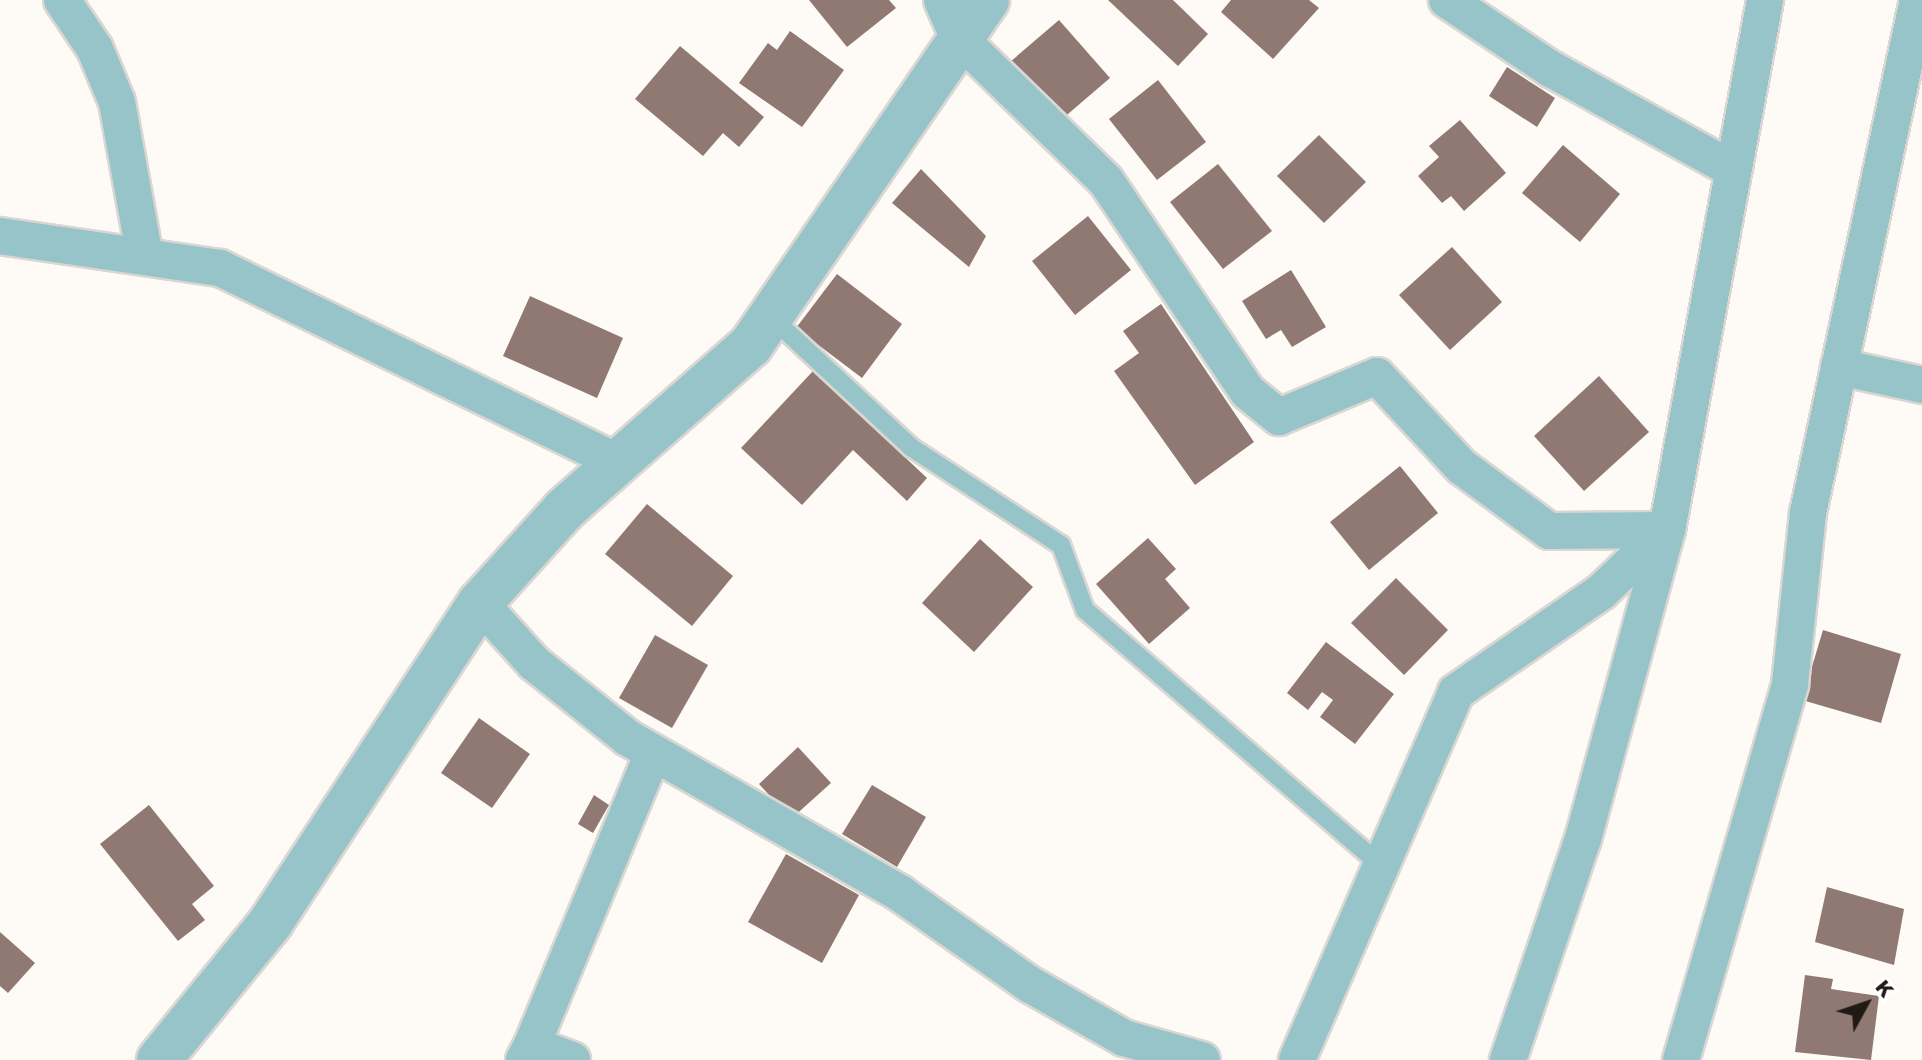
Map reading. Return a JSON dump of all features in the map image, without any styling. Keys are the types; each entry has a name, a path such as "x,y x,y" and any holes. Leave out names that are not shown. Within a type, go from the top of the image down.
{"street":[{"path":"62,0 95,49 117,102 144,252"},
{"path":"159,1060 271,922 480,603 618,462 751,345 771,317 950,19 987,0"},
{"path":"1447,0 1551,69 1732,169"},
{"path":"1508,1060 1583,839 1667,530 1765,0"},
{"path":"1681,1060 1790,684 1808,513 1918,0"},
{"path":"950,19 1106,181 1248,392 1279,417 1377,376 1462,467 1549,531 1667,530"},
{"path":"0,236 144,252 220,268 618,462"},
{"path":"1839,367 1922,385"},
{"path":"1297,1060 1379,864 1456,692 1601,592 1667,530"},
{"path":"480,603 534,663 653,753 901,894 1111,1030 1202,1060"},
{"path":"572,1060 528,1052 653,753"}],"lane":[{"path":"771,317 912,448 1061,545 1085,610 1379,864"}],"building":[{"path":"809,0 889,0 896,8 847,47"},
{"path":"1108,0 1173,0 1208,34 1178,66"},
{"path":"1231,0 1309,0 1319,8 1273,59 1221,12"},
{"path":"1059,20 1110,78 1061,120 1010,62"},
{"path":"790,31 844,70 802,127 739,83 768,43 777,50"},
{"path":"680,46 764,117 739,147 723,133 703,156 635,99"},
{"path":"1507,67 1555,98 1537,127 1489,96"},
{"path":"1158,80 1206,142 1157,180 1109,119"},
{"path":"1460,120 1506,173 1464,211 1451,196 1442,203 1418,176 1439,157 1429,146"},
{"path":"1319,135 1366,182 1324,223 1277,176"},
{"path":"1563,145 1620,194 1580,242 1522,193"},
{"path":"1218,164 1272,231 1223,269 1170,202"},
{"path":"921,169 986,236 969,267 892,203"},
{"path":"1088,216 1131,270 1075,315 1032,261"},
{"path":"1452,247 1502,302 1450,350 1399,295"},
{"path":"1291,270 1326,327 1292,347 1281,330 1266,339 1242,301"},
{"path":"837,274 902,324 862,378 796,328"},
{"path":"530,296 623,338 597,398 503,356"},
{"path":"1161,304 1254,442 1195,485 1114,371 1139,353 1123,331"},
{"path":"813,371 927,478 907,501 853,450 802,505 741,448"},
{"path":"1599,376 1649,432 1584,491 1534,436"},
{"path":"1400,466 1438,513 1369,570 1330,522"},
{"path":"647,504 733,576 692,626 605,554"},
{"path":"1148,538 1176,569 1165,579 1190,608 1149,644 1096,584"},
{"path":"980,539 1033,587 974,652 922,603"},
{"path":"1396,578 1448,630 1404,675 1351,623"},
{"path":"1823,630 1901,654 1881,723 1802,700"},
{"path":"655,635 708,665 672,728 619,698"},
{"path":"1326,642 1394,694 1355,744 1320,717 1333,700 1322,692 1308,710 1287,693"},
{"path":"479,718 530,754 492,808 441,773"},
{"path":"798,747 831,783 791,819 759,784"},
{"path":"872,785 926,817 897,867 842,834"},
{"path":"594,795 609,805 593,833 578,824"},
{"path":"149,805 214,886 192,904 205,920 178,941 100,844"},
{"path":"786,854 859,895 822,963 748,922"},
{"path":"1827,887 1904,909 1894,965 1815,942"},
{"path":"0,932 35,963 8,993 0,986"},
{"path":"1805,975 1833,979 1831,989 1879,996 1871,1060 1795,1052"}]}
